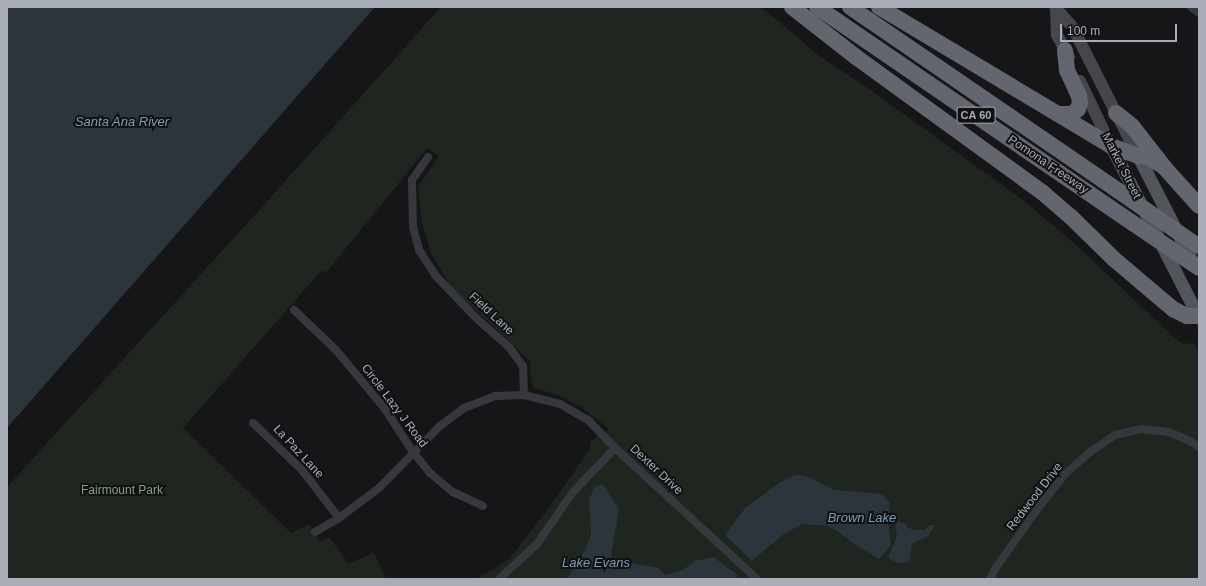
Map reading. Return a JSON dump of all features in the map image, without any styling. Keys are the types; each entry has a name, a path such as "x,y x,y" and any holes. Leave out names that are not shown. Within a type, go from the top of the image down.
{"highway":[{"path":"792,7 856,57 1042,192 1070,216 1132,275 1173,309 1187,316 1199,317"},
{"name":"Pomona Freeway","path":"817,7 1199,268"},
{"name":"Pomona Freeway","path":"850,7 1198,246"},
{"path":"879,7 1111,146 1138,156 1148,157 1164,167"},
{"path":"1058,114 1072,114 1078,108 1080,103 1079,96 1067,70 1065,50"},
{"path":"1116,113 1132,126 1164,167 1199,206"}],"main road":[{"name":"Market Street","path":"1056,8 1057,35 1111,146 1199,317"},
{"name":"Market Street","path":"1056,8 1073,28 1199,275"}],"street":[{"path":"1191,7 1199,13"},
{"name":"Field Lane","path":"428,157 412,180 412,227 420,250 436,276 476,318 509,347 523,366 524,395"},
{"name":"Circle Lazy J Road","path":"294,310 336,350 385,409 413,452 430,474 453,492 483,506"},
{"path":"315,532 339,518 379,488 440,426 464,408 495,396 524,395 560,404 589,421 615,448"},
{"name":"La Paz Lane","path":"253,423 302,470 339,518"},
{"name":"Redwood Drive","path":"990,579 995,569 1039,507 1066,474 1090,452 1115,435 1141,429 1169,432 1190,440 1199,446"},
{"name":"Dexter Drive","path":"499,579 537,544 573,492 615,448 757,579"}],"green space":[{"name":"Fairmount Park","path":"441,7 761,7 821,57 865,86 1023,200 1073,242 1176,339 1184,344 1193,343 1199,352 1199,579 477,579 509,559 545,513 590,449 591,441 609,429 581,407 560,396 534,388 531,382 530,362 452,289 431,253 422,223 418,187 439,156 427,148 326,273 322,270 183,428 291,533 309,524 320,542 329,537 349,564 374,552 386,579 7,579 7,487 262,207"}],"water":[{"name":"Santa Ana River","path":"7,7 375,7 7,428"},
{"name":"Brown Lake","path":"796,475 806,476 834,490 882,494 890,503 888,519 891,545 879,559 828,526 803,524 785,533 752,561 725,535 745,508 782,481"},
{"name":"Lake Evans","path":"603,484 619,510 611,556 615,560 658,568 665,575 683,570 695,561 713,557 738,575 736,579 567,579 585,550 591,534 589,499 595,487"},
{"path":"898,521 905,524 908,528 916,530 925,530 930,525 935,525 928,536 912,544 909,562 898,563 888,558 897,536 895,526"}]}
